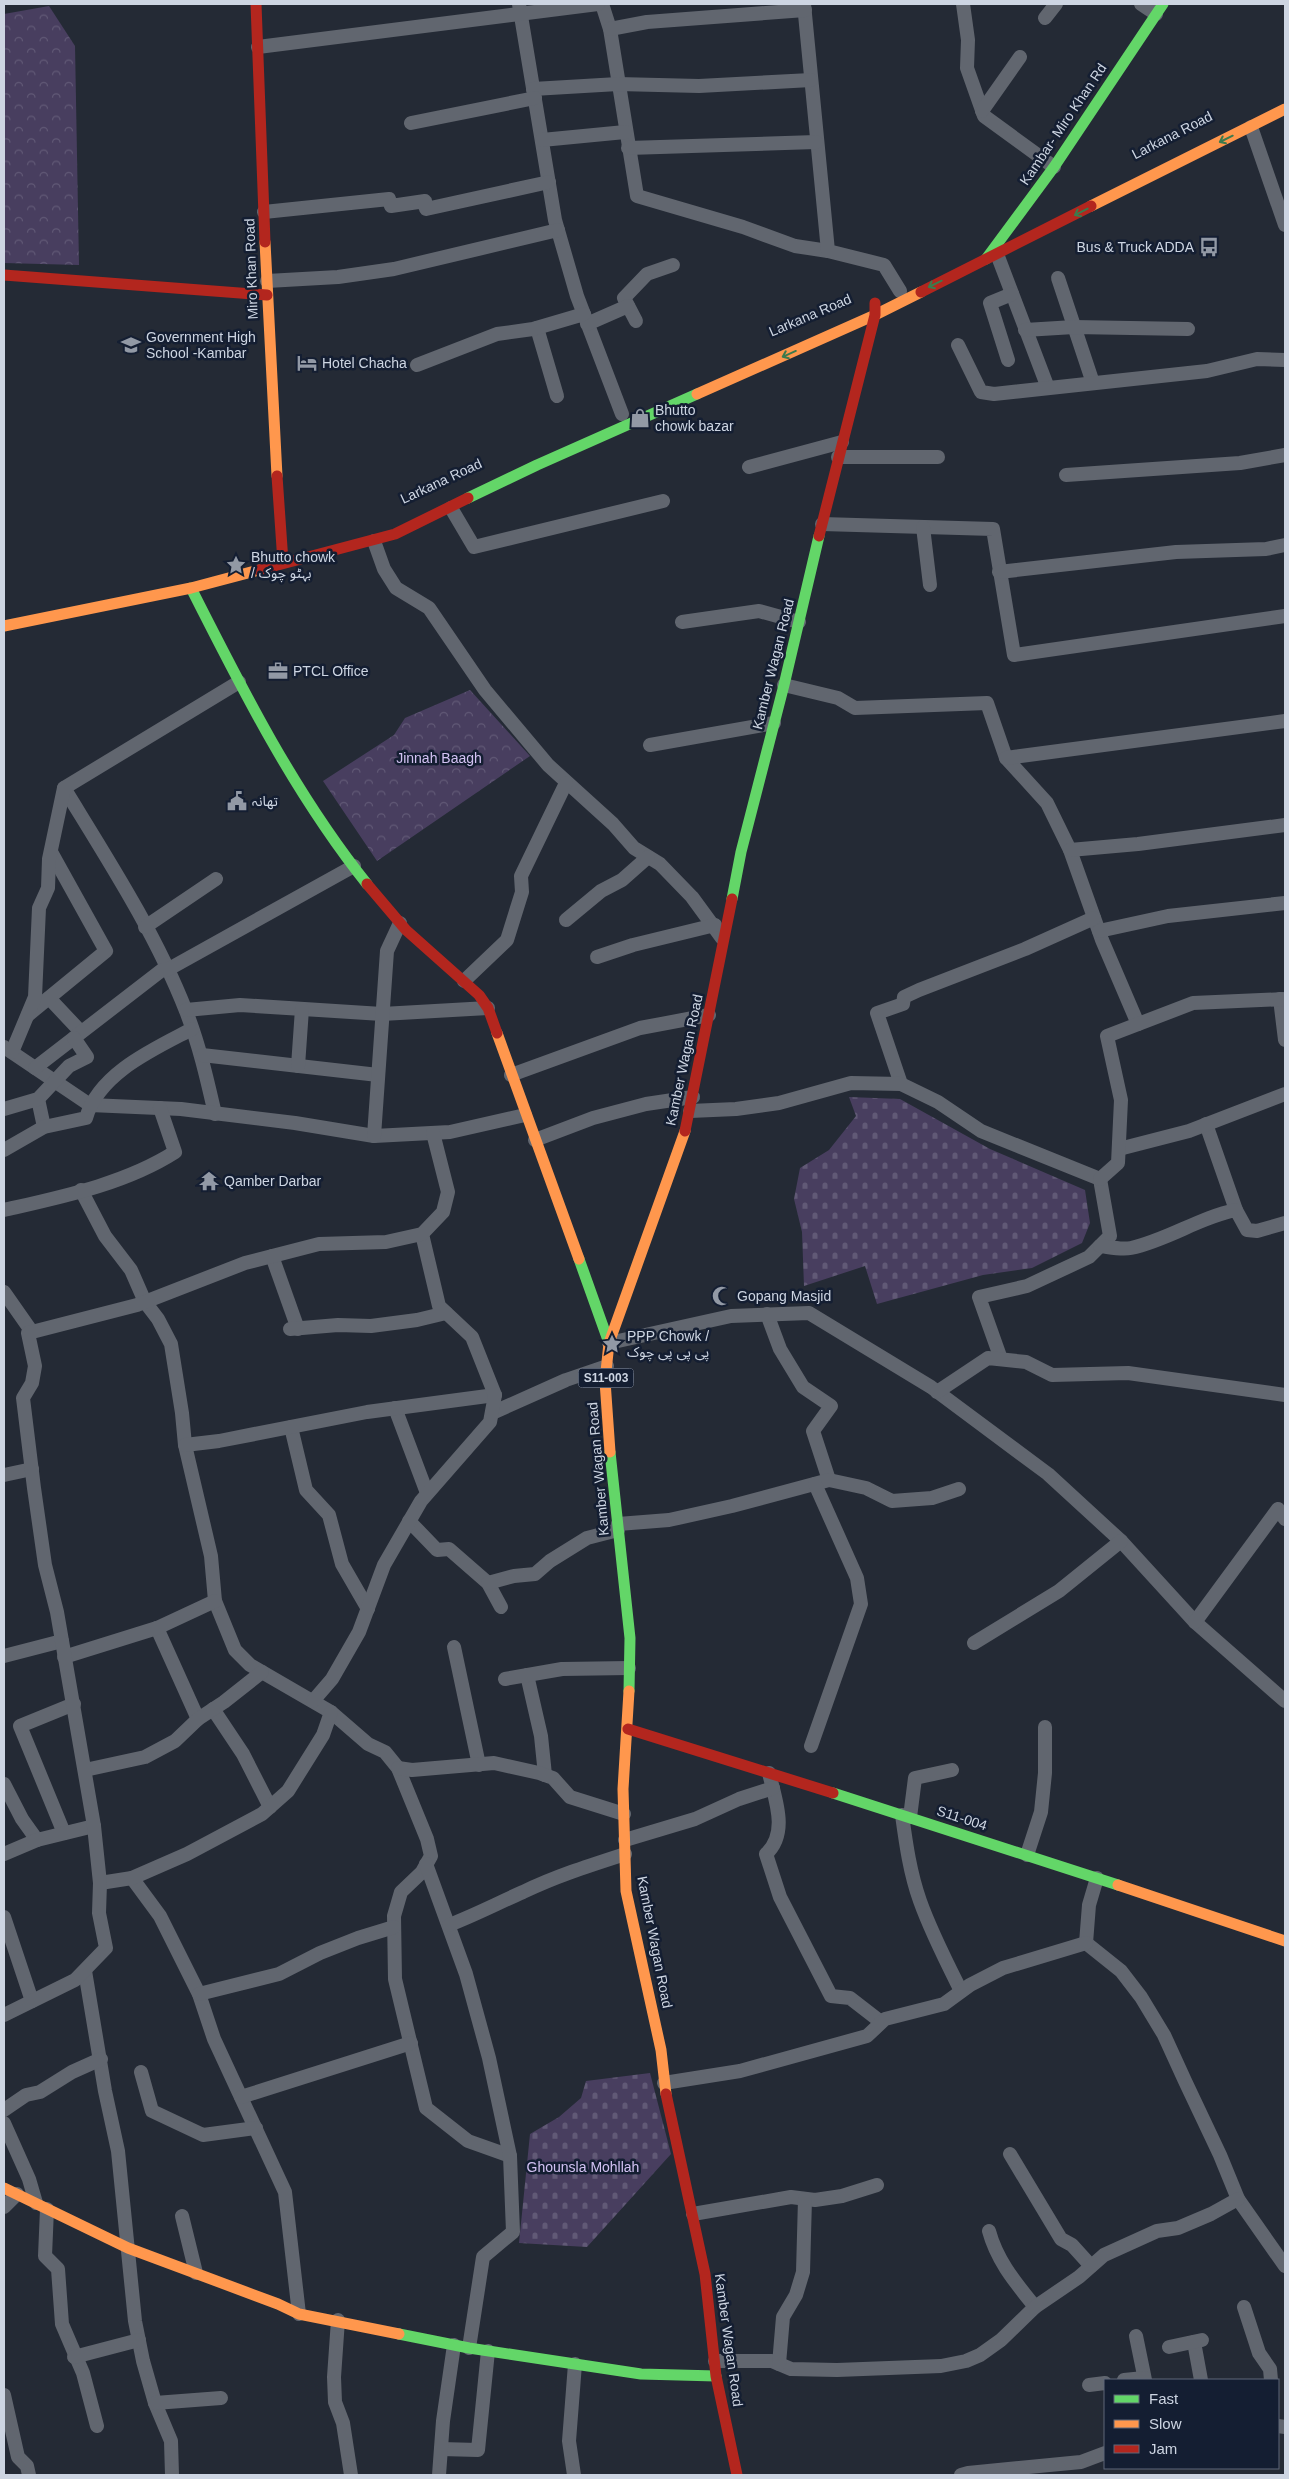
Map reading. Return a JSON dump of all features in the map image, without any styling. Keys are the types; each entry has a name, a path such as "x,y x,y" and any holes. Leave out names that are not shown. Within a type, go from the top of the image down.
{"main road":[{"name":"Miro Khan Road","path":"256,4 267,288 282,562"},
{"name":"Kambar- Miro Khan Rd","path":"991,257 1001,239 1054,167 1159,9"},
{"name":"Larkana Road","path":"449,501 537,465 991,257 1171,166 1251,128 1285,109"},
{"name":"Larkana Road","path":"648,402 875,309 900,291 1170,153 1171,166"},
{"path":"4,275 267,288"},
{"name":"Kamber Wagan Road","path":"737,2475 716,2376 705,2274 664,2083 661,2050 626,1891 623,1789 628,1729 630,1638 610,1447 606,1381 609,1343 649,1227 684,1135 709,1015 719,932 784,685 875,309"},
{"name":"Larkana Road","path":"4,626 191,588 282,562 374,541 581,432"},
{"name":"Larkana Road","path":"340,549 385,524"},
{"path":"191,588 239,682 308,804 383,906 449,970 481,994 488,1008 525,1115 536,1140 609,1343"},
{"name":"S11-004","path":"628,1729 1027,1854 1285,1941"},
{"path":"4,2188 128,2248 278,2304 299,2314 338,2320 469,2348 641,2374 716,2376"}],"street":[{"path":"258,48 520,8 598,4"},
{"path":"602,4 610,29 625,132 637,196 743,227 794,246 828,251 884,266 900,291"},
{"path":"963,4 968,40 967,68 984,116 1054,167"},
{"path":"1045,18 1056,4"},
{"path":"1141,4 1159,9"},
{"path":"610,29 647,22 805,7 816,142 828,251"},
{"path":"520,8 558,230 586,319 623,414"},
{"path":"982,111 1020,56"},
{"path":"411,123 534,93 618,84 699,86 811,80"},
{"path":"1251,128 1285,225"},
{"path":"542,140 625,132"},
{"path":"628,148 816,142"},
{"path":"264,212 388,199 391,206 424,201 426,209 549,182"},
{"path":"267,288 394,269 558,230"},
{"path":"991,257 1012,294 1048,388"},
{"path":"636,321 624,298 647,274 673,265"},
{"path":"1058,278 1093,383"},
{"path":"1008,360 990,303 1012,294"},
{"path":"417,365 497,334 586,319 628,306"},
{"path":"1025,330 1074,327 1188,329"},
{"path":"537,328 557,396"},
{"path":"958,345 981,392 994,394 1207,371 1257,359 1285,360"},
{"path":"749,467 842,442"},
{"path":"1066,475 1240,463 1285,455"},
{"path":"838,457 938,457"},
{"path":"449,501 474,547 663,501"},
{"path":"822,524 993,529 1014,655 1285,616"},
{"path":"923,527 930,585"},
{"path":"374,541 384,569 396,588 429,608 485,690 548,765 613,824 634,848 660,864 719,932"},
{"path":"1000,572 1176,552 1266,549 1285,545"},
{"path":"682,622 759,611 799,622"},
{"path":"239,682 64,788 51,852 48,888 39,908 35,997 8,1050 90,1105 160,1108 215,1114 374,1136 450,1132 525,1115"},
{"path":"784,685 838,698 855,708 987,703 1006,758 1047,803 1070,850 1096,924 1138,1024"},
{"path":"1006,758 1285,721"},
{"path":"650,745 774,723"},
{"path":"464,981 507,940 522,892 521,876 566,783"},
{"path":"64,788 145,926 186,1010 202,1055 215,1114"},
{"path":"1070,850 1138,844 1285,825"},
{"path":"27,1016 106,951 51,852"},
{"path":"566,920 601,891 622,880 648,857"},
{"path":"35,1068 162,970 167,970 354,866"},
{"path":"145,926 216,878"},
{"path":"901,1084 877,1013 903,1004 904,997 1025,949 1096,924 1285,903"},
{"path":"374,1136 387,951 400,923"},
{"path":"597,957 633,945 719,932"},
{"path":"4,1109 38,1099 69,1066 87,1057 78,1035 49,998"},
{"path":"1100,1179 1118,1163 1119,1150 1120,1100 1107,1036 1193,1002 1283,999 1285,1040"},
{"path":"186,1010 240,1005 382,1014 488,1008"},
{"path":"298,1066 302,1009"},
{"path":"511,1075 640,1028 709,1015"},
{"path":"4,1150 44,1127 86,1118 90,1105 113,1077 150,1051 192,1029"},
{"path":"202,1055 378,1074"},
{"path":"690,1111 736,1109 779,1103 851,1083 901,1084 938,1102 981,1131 1100,1179"},
{"path":"1119,1150 1206,1124 1285,1094"},
{"path":"536,1140 593,1118 646,1104 693,1097"},
{"path":"38,1099 44,1127"},
{"path":"4,1210 81,1190 156,1164 175,1152 160,1108"},
{"path":"1206,1124 1236,1210 1247,1230 1257,1231 1285,1223"},
{"path":"4,2014 75,1980 106,1948 99,1913 100,1883 94,1826 57,1612 45,1565 32,1469 23,1398 32,1383 35,1366 28,1333 146,1302 245,1263 319,1244 386,1242 422,1234 444,1212 448,1192 433,1133"},
{"path":"1001,1359 980,1297 1027,1286 1089,1257 1110,1236 1100,1179"},
{"path":"81,1190 105,1236 131,1270 146,1302 158,1319 171,1344 185,1445 211,1556 215,1601 235,1650 250,1665 331,1712 368,1744 385,1752 398,1768 427,1839 430,1856 426,1864 401,1892 394,1916 395,1979 426,2108 468,2141 510,2156"},
{"path":"1100,1246 1129,1248 1180,1232 1220,1213 1236,1210"},
{"path":"313,1701 332,1679 359,1632 384,1564 409,1521 428,1493 490,1422 495,1395 472,1337 439,1306 422,1234"},
{"path":"272,1256 294,1329 338,1325 371,1326 417,1320 446,1313"},
{"path":"4,1292 32,1332"},
{"path":"609,1343 731,1316 809,1313 937,1392 1048,1474 1121,1541 1195,1622 1285,1701"},
{"path":"767,1314 780,1348 803,1387 831,1406 813,1432 829,1480"},
{"path":"937,1392 988,1358 1026,1362 1052,1375 1128,1373 1285,1395"},
{"path":"492,1413 566,1380 607,1366"},
{"path":"185,1445 220,1442 395,1408 495,1395"},
{"path":"395,1408 428,1493"},
{"path":"291,1427 306,1490 329,1515 342,1564 368,1609"},
{"path":"4,1475 32,1469"},
{"path":"488,1583 514,1576 535,1574 550,1561 588,1538 618,1527 669,1520 732,1506 829,1480 866,1488 892,1502 932,1498 959,1489"},
{"path":"811,1746 861,1604 857,1578 815,1484"},
{"path":"1195,1622 1278,1509 1285,1519"},
{"path":"409,1521 437,1550 449,1549 488,1583 501,1607"},
{"path":"974,1643 1059,1592 1121,1541"},
{"path":"64,1657 157,1628 215,1601"},
{"path":"157,1628 198,1719"},
{"path":"4,1656 62,1641"},
{"path":"454,1647 479,1765"},
{"path":"505,1679 562,1669 629,1668"},
{"path":"85,1770 144,1757 175,1741 198,1719 262,1672"},
{"path":"527,1675 541,1736 545,1775"},
{"path":"64,1833 20,1726 74,1704"},
{"path":"213,1709 243,1754 270,1807"},
{"path":"100,1883 132,1878 187,1854 262,1814 288,1791 324,1735 331,1712"},
{"path":"1027,1854 1041,1812 1045,1773 1045,1727"},
{"path":"398,1768 412,1770 494,1764 553,1778 570,1797 624,1814"},
{"path":"952,1770 915,1778 906,1816 908,1857 920,1900 937,1942 961,1991"},
{"path":"769,1773 780,1833 773,1847 766,1854 780,1897 831,1996 850,1998 881,2022"},
{"path":"4,1784 22,1819 37,1840"},
{"path":"449,1925 494,1908 523,1892 625,1847 739,1799 773,1788"},
{"path":"4,1854 37,1840 94,1826"},
{"path":"426,1864 466,1974 489,2058 510,2156 513,2232 483,2257 469,2348"},
{"path":"132,1878 160,1916 199,1994 214,2039 285,2192 299,2314"},
{"path":"1086,1943 1088,1905 1097,1878"},
{"path":"4,1917 32,2001"},
{"path":"199,1994 278,1974 343,1944 394,1927"},
{"path":"664,2083 740,2071 867,2036 885,2019 944,2004 961,1991 1004,1968 1086,1943"},
{"path":"1086,1943 1121,1971 1142,1997 1164,2035 1186,2081 1238,2199 1285,2266"},
{"path":"85,1970 118,2151 139,2340 155,2403 171,2441 172,2475"},
{"path":"241,2097 411,2043"},
{"path":"4,2110 26,2095 40,2092 72,2072 101,2059"},
{"path":"141,2072 152,2111 172,2122 203,2135 256,2128"},
{"path":"4,2123 42,2206 45,2256 58,2269 62,2324 74,2357 83,2373 97,2426"},
{"path":"1010,2154 1061,2239 1072,2245 1091,2266"},
{"path":"693,2214 791,2197 842,2196 877,2185"},
{"path":"4,2207 17,2194"},
{"path":"779,2364 783,2317 796,2295 803,2272 805,2198"},
{"path":"715,2361 772,2361 791,2369 837,2370 941,2366 966,2361 980,2355 1001,2340 1035,2307 1104,2255 1157,2231 1178,2228 1238,2199"},
{"path":"182,2216 196,2274"},
{"path":"989,2231 994,2247 1006,2270 1035,2307"},
{"path":"1244,2307 1259,2353 1270,2369 1271,2379"},
{"path":"338,2320 334,2377 335,2402 343,2423 351,2475"},
{"path":"1136,2336 1144,2379"},
{"path":"74,2357 139,2340"},
{"path":"1169,2347 1198,2341 1201,2379"},
{"path":"439,2475 454,2345"},
{"path":"441,2449 478,2450 488,2351"},
{"path":"574,2364 569,2441 574,2475"},
{"path":"1089,2385 1104,2383"},
{"path":"4,2395 18,2457 27,2466 29,2475"},
{"path":"155,2403 221,2398"},
{"path":"961,2475 1081,2462 1104,2453"},
{"path":"1081,2462 1086,2475"}],"green space":[{"path":"49,6 75,46 79,265 4,263 4,14"},
{"name":"Jinnah Baagh","path":"470,690 530,756 377,861 323,781 394,735 405,718"},
{"path":"849,1097 900,1099 990,1149 1085,1190 1090,1223 1082,1243 1032,1268 983,1275 877,1304 865,1266 804,1286 802,1232 794,1199 800,1168 829,1150 856,1116"},
{"name":"Ghounsla Mohllah","path":"650,2073 671,2154 587,2247 519,2243 530,2134 559,2117 581,2098 586,2081"}],"traffic: fast":[{"path":"986,259 1054,167 1163,4"},
{"path":"468,498 537,465 697,394"},
{"path":"732,899 741,852 784,685 819,536"},
{"path":"191,588 230,665 293,778 341,850 367,884"},
{"path":"579,1259 609,1343"},
{"path":"610,1452 630,1638 629,1691"},
{"path":"833,1793 1118,1885"},
{"path":"399,2334 469,2348 641,2374 716,2376"}],"traffic: slow":[{"path":"1091,206 1285,109"},
{"path":"265,242 277,476"},
{"path":"697,394 875,315 921,292"},
{"path":"4,626 191,588 259,570"},
{"path":"497,1033 579,1259"},
{"path":"610,1452 605,1381 609,1343 685,1131"},
{"path":"629,1691 623,1789 626,1891 661,2050 666,2094"},
{"path":"1118,1885 1285,1941"},
{"path":"4,2188 128,2248 278,2304 299,2314 399,2334"}],"traffic: jam":[{"path":"256,4 265,242"},
{"path":"921,292 1091,206"},
{"path":"4,275 267,295"},
{"path":"819,536 875,315 875,303"},
{"path":"277,476 283,562"},
{"path":"259,570 395,534 468,498"},
{"path":"367,884 406,930 479,995 488,1008 497,1033"},
{"path":"685,1131 732,899"},
{"path":"628,1729 833,1793"},
{"path":"666,2094 705,2274 716,2376 737,2475"}],"place":[{"name":"Bus & Truck ADDA","path":"1209,247"},
{"name":"Government High School -Kambar","path":"131,345"},
{"name":"Hotel Chacha","path":"307,363"},
{"name":"Bhutto chowk bazar","path":"640,418"},
{"name":"Bhutto chowk / بہٹو چوک","path":"236,565"},
{"name":"PTCL Office","path":"278,671"},
{"name":"تھانہ","path":"237,801"},
{"name":"Qamber Darbar","path":"209,1181"},
{"name":"Gopang Masjid","path":"722,1296"},
{"name":"PPP Chowk / پی پی پی چوک","path":"612,1344"}]}
